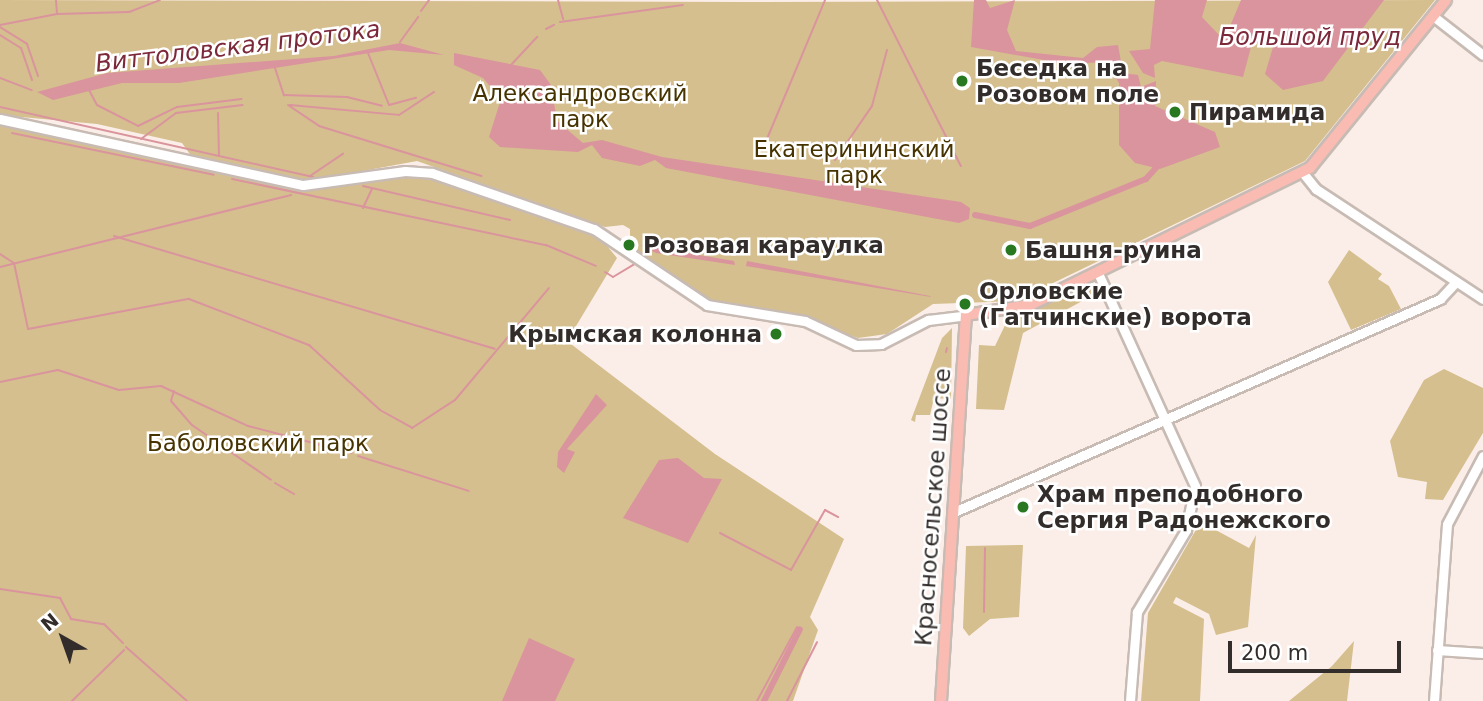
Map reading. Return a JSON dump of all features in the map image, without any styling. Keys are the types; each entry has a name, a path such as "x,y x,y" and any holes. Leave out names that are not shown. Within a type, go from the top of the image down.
{"main road":[{"path":"966,315 1020,309 1303,173 1323,156 1446,0"},
{"name":"Красносельское шоссе","path":"941,701 966,315"}],"street":[{"path":"1433,16 1483,55"},
{"path":"0,119 303,185 405,171 432,173 594,229 707,305 805,321 856,345 881,344 928,320 966,315"},
{"path":"1303,173 1316,189 1483,299"},
{"path":"1098,273 1166,418 1196,498 1186,530 1137,612 1130,701"},
{"path":"954,512 1440,299 1456,282"},
{"path":"1434,701 1451,506 1483,456"},
{"path":"1437,650 1483,653"}],"green space":[{"name":"Екатерининский парк","path":"0,0 1435,0 1305,161 1016,301 933,304 887,334 858,338 794,315 714,304 656,263 630,253 630,229 623,225 605,227 417,161 303,182 192,157 182,143 97,124 0,115"},
{"name":"Баболовский парк","path":"0,123 300,188 426,175 598,235 617,258 567,341 715,454 844,539 810,617 818,630 793,701 0,701"},
{"path":"1349,250 1382,274 1378,279 1389,286 1401,309 1351,330 1328,282"},
{"path":"1094,283 1099,292 1023,333 1004,410 976,409 979,345 995,346 1008,319"},
{"path":"952,328 951,399 934,398 930,415 916,415 915,422 911,420 942,338"},
{"path":"1444,369 1483,388 1483,433 1443,500 1425,499 1427,482 1398,477 1390,441 1424,380"},
{"path":"1201,521 1214,522 1212,528 1249,548 1256,535 1248,627 1216,635 1209,614 1176,597 1173,603 1204,619 1200,701 1141,701 1148,613"},
{"path":"1023,545 1019,617 990,619 969,636 963,628 966,546"},
{"path":"1354,641 1347,701 1289,701 1332,666"}],"water":[{"path":"974,0 986,0 990,8 1015,0 1007,30 1016,51 1083,58 1097,47 1118,45 1123,73 1138,75 1141,87 1156,81 1155,106 1215,132 1220,147 1160,169 1135,163 1119,145 1119,83 1106,62 1066,64 971,47"},
{"name":"Большой пруд","path":"1155,0 1207,0 1202,17 1219,35 1228,31 1241,0 1384,0 1323,81 1283,90 1265,74 1273,47 1259,42 1251,47 1243,77 1162,61 1154,65 1155,78 1143,73 1129,51 1150,49"},
{"path":"400,43 444,55 389,50 179,83 122,83 53,100 37,92 107,73 334,56"},
{"path":"454,53 540,70 551,85 557,121 583,143 602,140 662,157 961,202 970,208 969,219 959,223 666,168 655,160 640,166 602,158 592,145 578,152 500,147 489,137 501,99 483,78 454,65"},
{"path":"640,245 734,261 735,265 656,253"},
{"path":"747,261 930,296 931,297 746,266"},
{"path":"596,394 607,405 567,449 575,452 564,473 557,467 558,452"},
{"path":"678,458 704,478 722,479 688,543 623,518 659,460"},
{"path":"529,638 575,659 555,701 502,701"}],"waterway":[{"path":"56,0 57,13"},
{"path":"0,25 57,14 129,12 160,0"},
{"path":"421,11 429,0"},
{"path":"558,0 563,19"},
{"path":"764,146 825,0"},
{"path":"877,0 961,166"},
{"path":"560,22 683,5"},
{"path":"400,42 418,17"},
{"path":"546,29 554,25"},
{"path":"0,27 27,44 38,76"},
{"path":"0,35 21,48 32,80"},
{"path":"510,66 537,37"},
{"path":"835,160 872,106 887,50"},
{"path":"368,53 389,105 416,98"},
{"path":"274,65 284,95 347,97 382,106"},
{"name":"Виттоловская протока","path":"0,78 32,90"},
{"path":"89,90 97,105 138,126 177,107 242,99"},
{"path":"290,105 399,115 434,92"},
{"path":"141,139 176,113 243,105"},
{"path":"288,105 319,126 482,176"},
{"path":"0,107 313,177"},
{"path":"218,113 219,156"},
{"path":"12,133 214,175"},
{"path":"310,176 343,154"},
{"path":"975,215 1030,226 1146,179 1156,168"},
{"path":"825,181 831,169"},
{"path":"232,179 546,245 596,266"},
{"path":"363,186 510,220"},
{"path":"363,208 372,189"},
{"path":"0,267 291,195"},
{"path":"114,236 495,349"},
{"path":"0,254 14,263 28,329 189,299 309,345 380,410 412,428 455,400 549,288"},
{"path":"605,272 613,277 635,264"},
{"path":"946,352 947,348"},
{"path":"0,382 58,370 119,390 161,386 248,426 352,453"},
{"path":"174,391 171,401 192,425 271,480"},
{"path":"358,456 469,491"},
{"path":"275,483 294,494"},
{"path":"720,533 791,570 825,510 838,517"},
{"path":"984,612 985,548"},
{"path":"0,589 60,598 71,619 104,624 123,643"},
{"path":"757,701 797,627"},
{"path":"764,701 800,629"},
{"path":"787,701 817,642"},
{"path":"126,647 187,701"},
{"path":"72,701 124,650"}],"place":[{"name":"Беседка на Розовом поле","path":"962,81"},
{"name":"Пирамида","path":"1175,112"},
{"name":"Розовая караулка","path":"629,245"},
{"name":"Башня-руина","path":"1011,250"},
{"name":"Орловские (Гатчинские) ворота","path":"965,304"},
{"name":"Крымская колонна","path":"776,334"},
{"name":"Храм преподобного Сергия Радонежского","path":"1023,507"}],"park label":[{"name":"Александровский парк","path":"580,106"}]}
